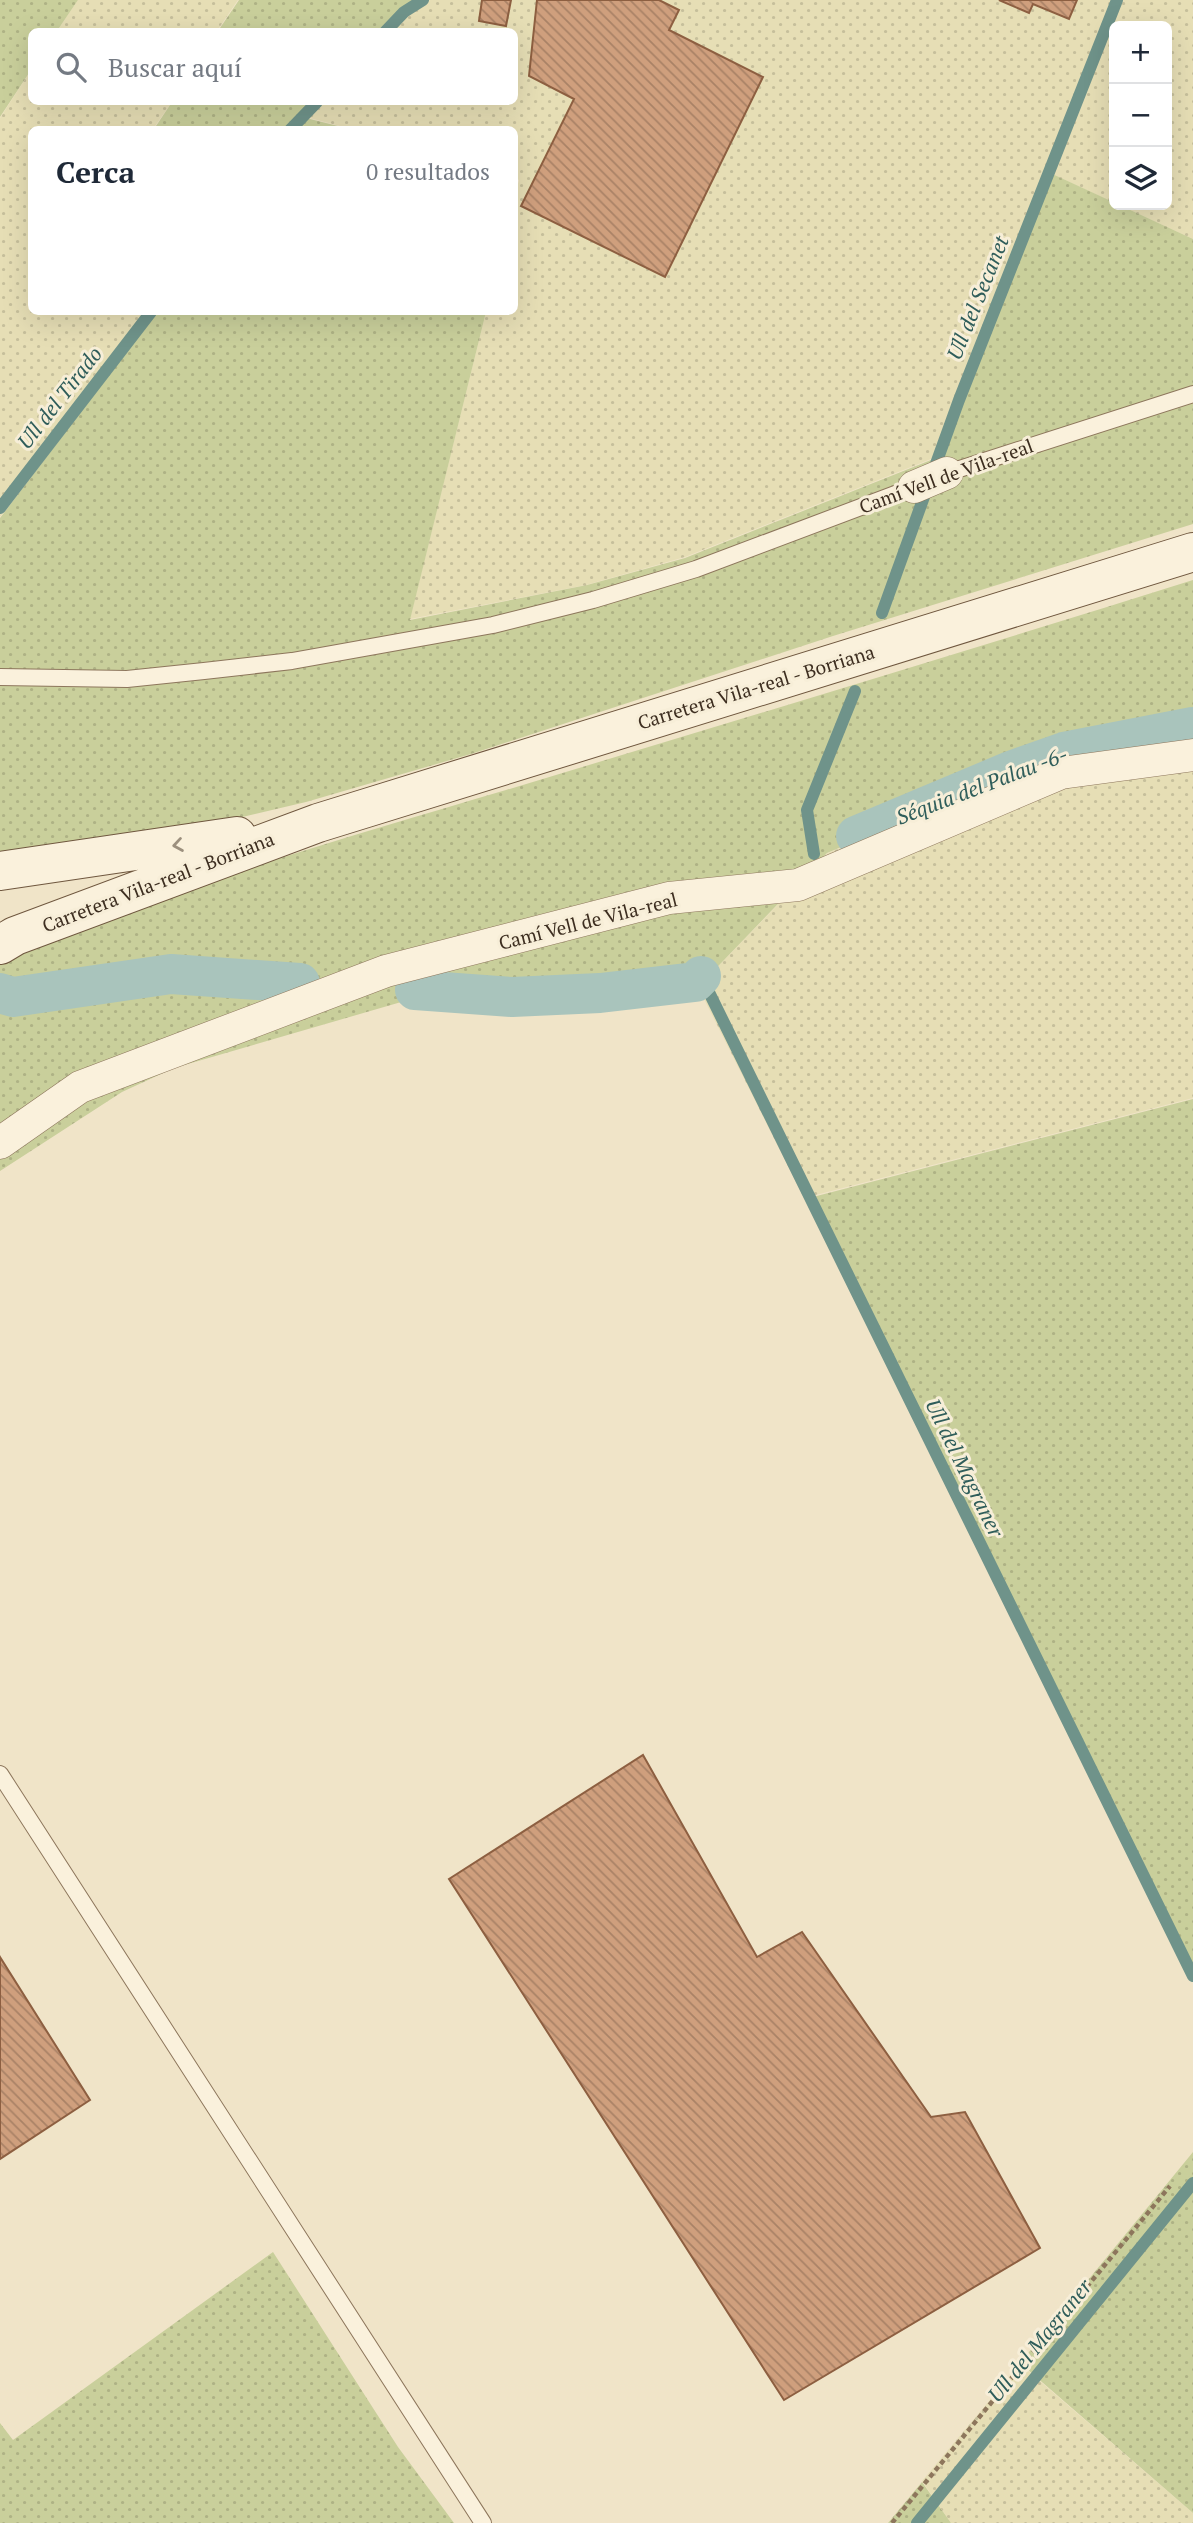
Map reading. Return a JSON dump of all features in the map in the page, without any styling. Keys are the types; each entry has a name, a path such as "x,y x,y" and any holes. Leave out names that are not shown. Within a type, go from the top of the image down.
{"main road":[{"name":"Carretera Vila-real - Borriana","path":"0,945 15,936 318,823 1193,552"},
{"name":"Carretera Vila-real - Borriana","path":"0,871 318,823"}],"street":[{"name":"Camí Vell de Vila-real","path":"914,486 947,473"},
{"name":"Camí Vell de Vila-real","path":"0,1143 80,1087 386,971 668,898 797,885 1061,773 1193,755"}],"lane":[{"name":"Camí Vell de Vila-real","path":"947,473 1193,394"},
{"name":"Camí Vell de Vila-real","path":"0,677 127,679 204,671 292,661 493,625 593,600 696,569 914,486"},
{"path":"0,1774 483,2523"}],"path":[{"path":"892,2523 1170,2186"}],"shaded area":[{"path":"78,0 238,0 219,28 59,28"},
{"path":"429,0 1193,0 1193,239 1130,210 1172,210 1172,21 1109,21 1109,201 1046,171 936,457 685,557 586,585 410,619 485,315 518,315 518,126 340,126 306,117 318,105 518,105 518,28 391,28 405,13"},
{"path":"28,75 28,105 170,105 155,126 28,126 28,315 155,315 0,517 0,118"},
{"path":"1193,732 1193,1098 804,1198 698,987 828,853 1063,756"},
{"path":"1020,2364 1193,2513 1193,2523 951,2523 922,2481"}],"green space":[{"path":"0,0 78,0 59,28 28,28 28,75 0,117"},
{"path":"239,0 428,0 405,13 391,28 220,28"},
{"path":"170,105 318,105 306,118 338,126 156,126"},
{"path":"1046,171 1109,200 1109,210 1130,210 1193,239 1193,524 833,636 471,754 306,802 192,829 0,861 0,518 155,315 485,315 410,620 587,585 685,558 936,458"},
{"path":"1193,580 1193,730 1062,755 827,853 699,986 601,999 513,1005 415,998 174,1068 122,1092 0,1171 0,964 123,912 250,868"},
{"path":"1193,1099 1193,1982 805,1199"},
{"path":"1193,2152 1193,2513 1020,2363"},
{"path":"273,2252 398,2447 454,2523 0,2523 0,2423 13,2440"},
{"path":"922,2482 951,2523 888,2523"}],"building":[{"path":"482,0 511,0 506,26 479,21"},
{"path":"537,0 659,0 679,10 669,30 763,77 665,277 521,206 574,99 529,76"},
{"path":"999,0 1077,0 1069,19 1033,4 1029,13"},
{"path":"643,1755 757,1957 802,1932 931,2117 965,2112 1040,2248 784,2400 449,1879"},
{"path":"0,1957 90,2100 0,2159"}],"waterway":[{"name":"Ull del Tirado","path":"389,28 404,12 423,0"},
{"name":"Ull del Secanet","path":"882,613 959,400 1117,0"},
{"name":"Ull del Tirado","path":"294,126 314,105"},
{"name":"Ull del Tirado","path":"0,508 149,315"},
{"name":"Ull del Secanet","path":"814,854 807,810 855,691"},
{"name":"Séquia del Palau -6-","path":"856,836 1013,770 1064,752 1193,727"},
{"name":"Séquia del Palau -6-","path":"0,993 13,997 171,974 300,983"},
{"name":"Ull del Magraner","path":"701,976 1193,1976"},
{"name":"Séquia del Palau -6-","path":"415,990 512,997 600,993 695,982 701,976"},
{"name":"Ull del Magraner","path":"917,2523 1193,2183"}]}
